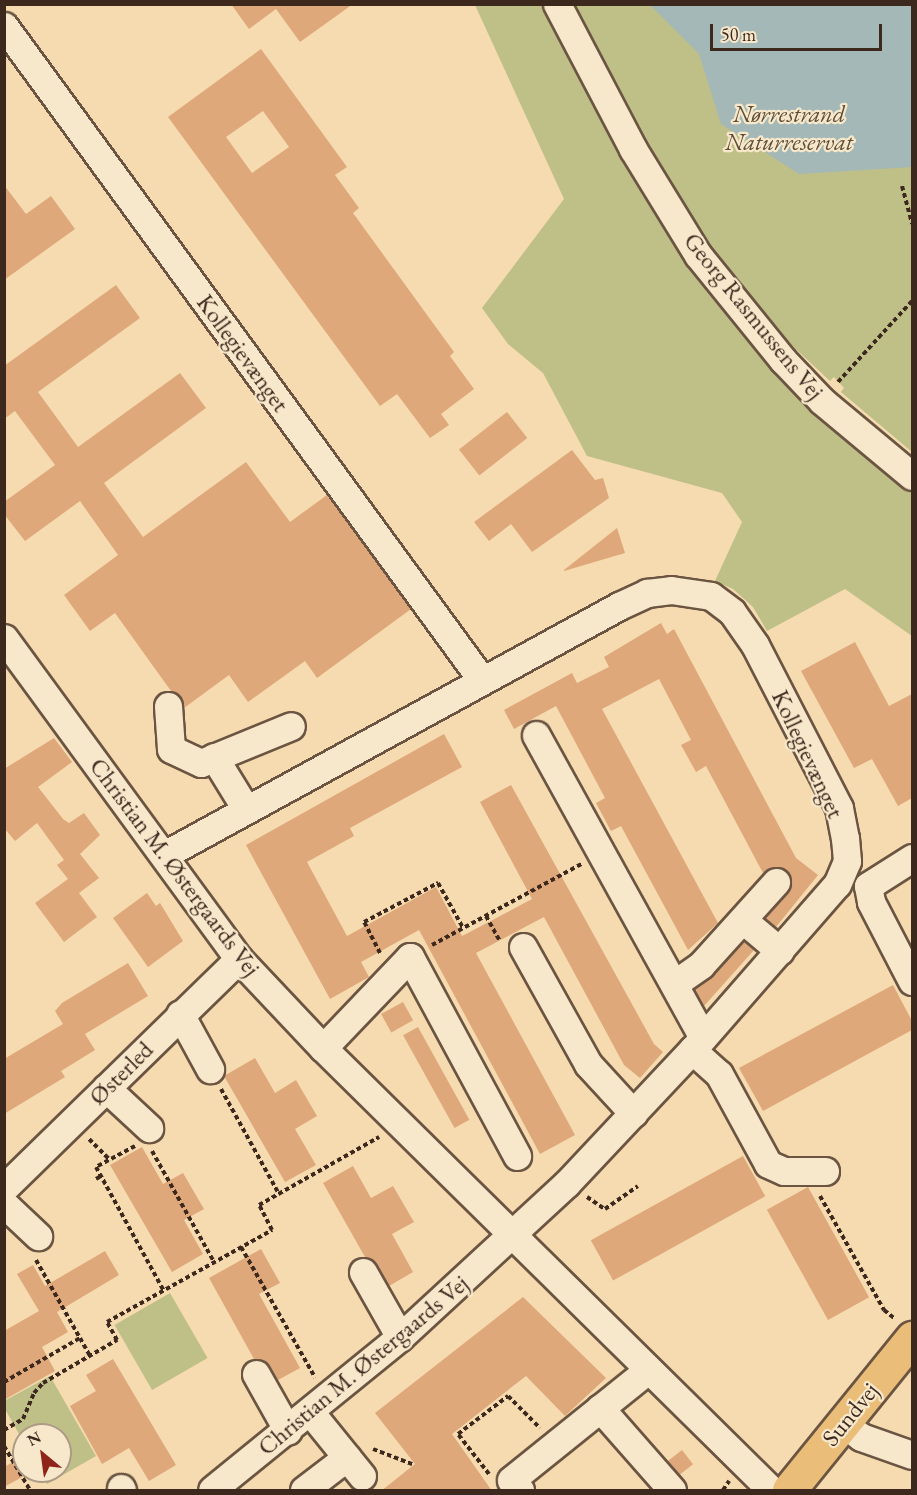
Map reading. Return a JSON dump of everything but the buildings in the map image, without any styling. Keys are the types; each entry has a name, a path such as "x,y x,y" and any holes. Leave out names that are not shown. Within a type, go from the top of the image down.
{"main road":[{"name":"Sundvej","path":"789,1491 843,1423 905,1330"}],"street":[{"name":"Georg Rasmussens Vej","path":"557,4 633,149 698,255 783,360 822,401 912,476"},
{"name":"Kollegievænget","path":"4,26 482,680"},
{"name":"Kollegievænget","path":"164,855 482,680 648,593 671,590 711,596 732,612 755,645 839,808 847,861 841,876"},
{"name":"Christian M. Østergaards Vej","path":"4,638 239,959 322,1048 771,1491"},
{"path":"168,706 171,749 201,763 291,726"},
{"path":"536,735 674,984 698,1044 719,1074 768,1164 784,1171 815,1170"},
{"path":"214,757 246,809"},
{"path":"868,886 912,858"},
{"path":"513,1237 698,1044 780,951 841,876 868,886"},
{"path":"674,984 701,965 776,882"},
{"path":"868,886 871,902 912,981"},
{"path":"743,920 780,951"},
{"path":"523,947 588,1064 633,1113"},
{"name":"Østerled","path":"4,1188 239,959"},
{"path":"322,1048 401,966 517,1156"},
{"path":"180,1014 210,1069"},
{"path":"106,1088 149,1128"},
{"path":"4,1204 34,1244"},
{"name":"Christian M. Østergaards Vej","path":"212,1491 319,1406 513,1237"},
{"path":"363,1272 400,1337"},
{"path":"516,1485 556,1444 648,1370"},
{"path":"256,1374 288,1431"},
{"path":"304,1491 354,1466 319,1406"},
{"path":"600,1408 672,1491"},
{"path":"843,1423 861,1437 912,1455"}],"path":[{"path":"902,186 912,224"},
{"path":"822,401 912,301"},
{"path":"463,928 438,883 363,922 401,966 463,928 602,853"},
{"path":"210,1069 279,1194"},
{"path":"4,1430 23,1419 34,1393 44,1383 117,1340 107,1322 272,1230 259,1205 379,1137 396,1120"},
{"path":"164,1291 96,1167 146,1140 215,1263"},
{"path":"815,1170 884,1310 905,1330"},
{"path":"96,1179 101,1176"},
{"path":"566,1184 605,1209 638,1186"},
{"path":"34,1244 90,1356"},
{"path":"241,1247 319,1406"},
{"path":"4,1382 80,1338"},
{"path":"516,1485 501,1489 458,1434 508,1396 556,1444"},
{"path":"4,1446 30,1491"}],"green space":[{"path":"475,5 544,5 582,80 691,264 774,371 877,465 912,491 912,636 845,589 767,631 753,607 733,589 715,581 742,522 722,493 587,456 543,373 508,344 482,308 564,199"},
{"name":"Nørrestrand Naturreservat","path":"574,5 912,5 912,452 841,392 844,388 834,377 830,381 785,339 711,247 646,144"},
{"path":"170,1293 208,1358 152,1390 115,1325"},
{"path":"50,1376 96,1456 72,1470 72,1423 13,1423 5,1409 4,1401"}],"shaded area":[{"path":"650,5 912,5 912,167 799,174 721,124 699,54"}]}
